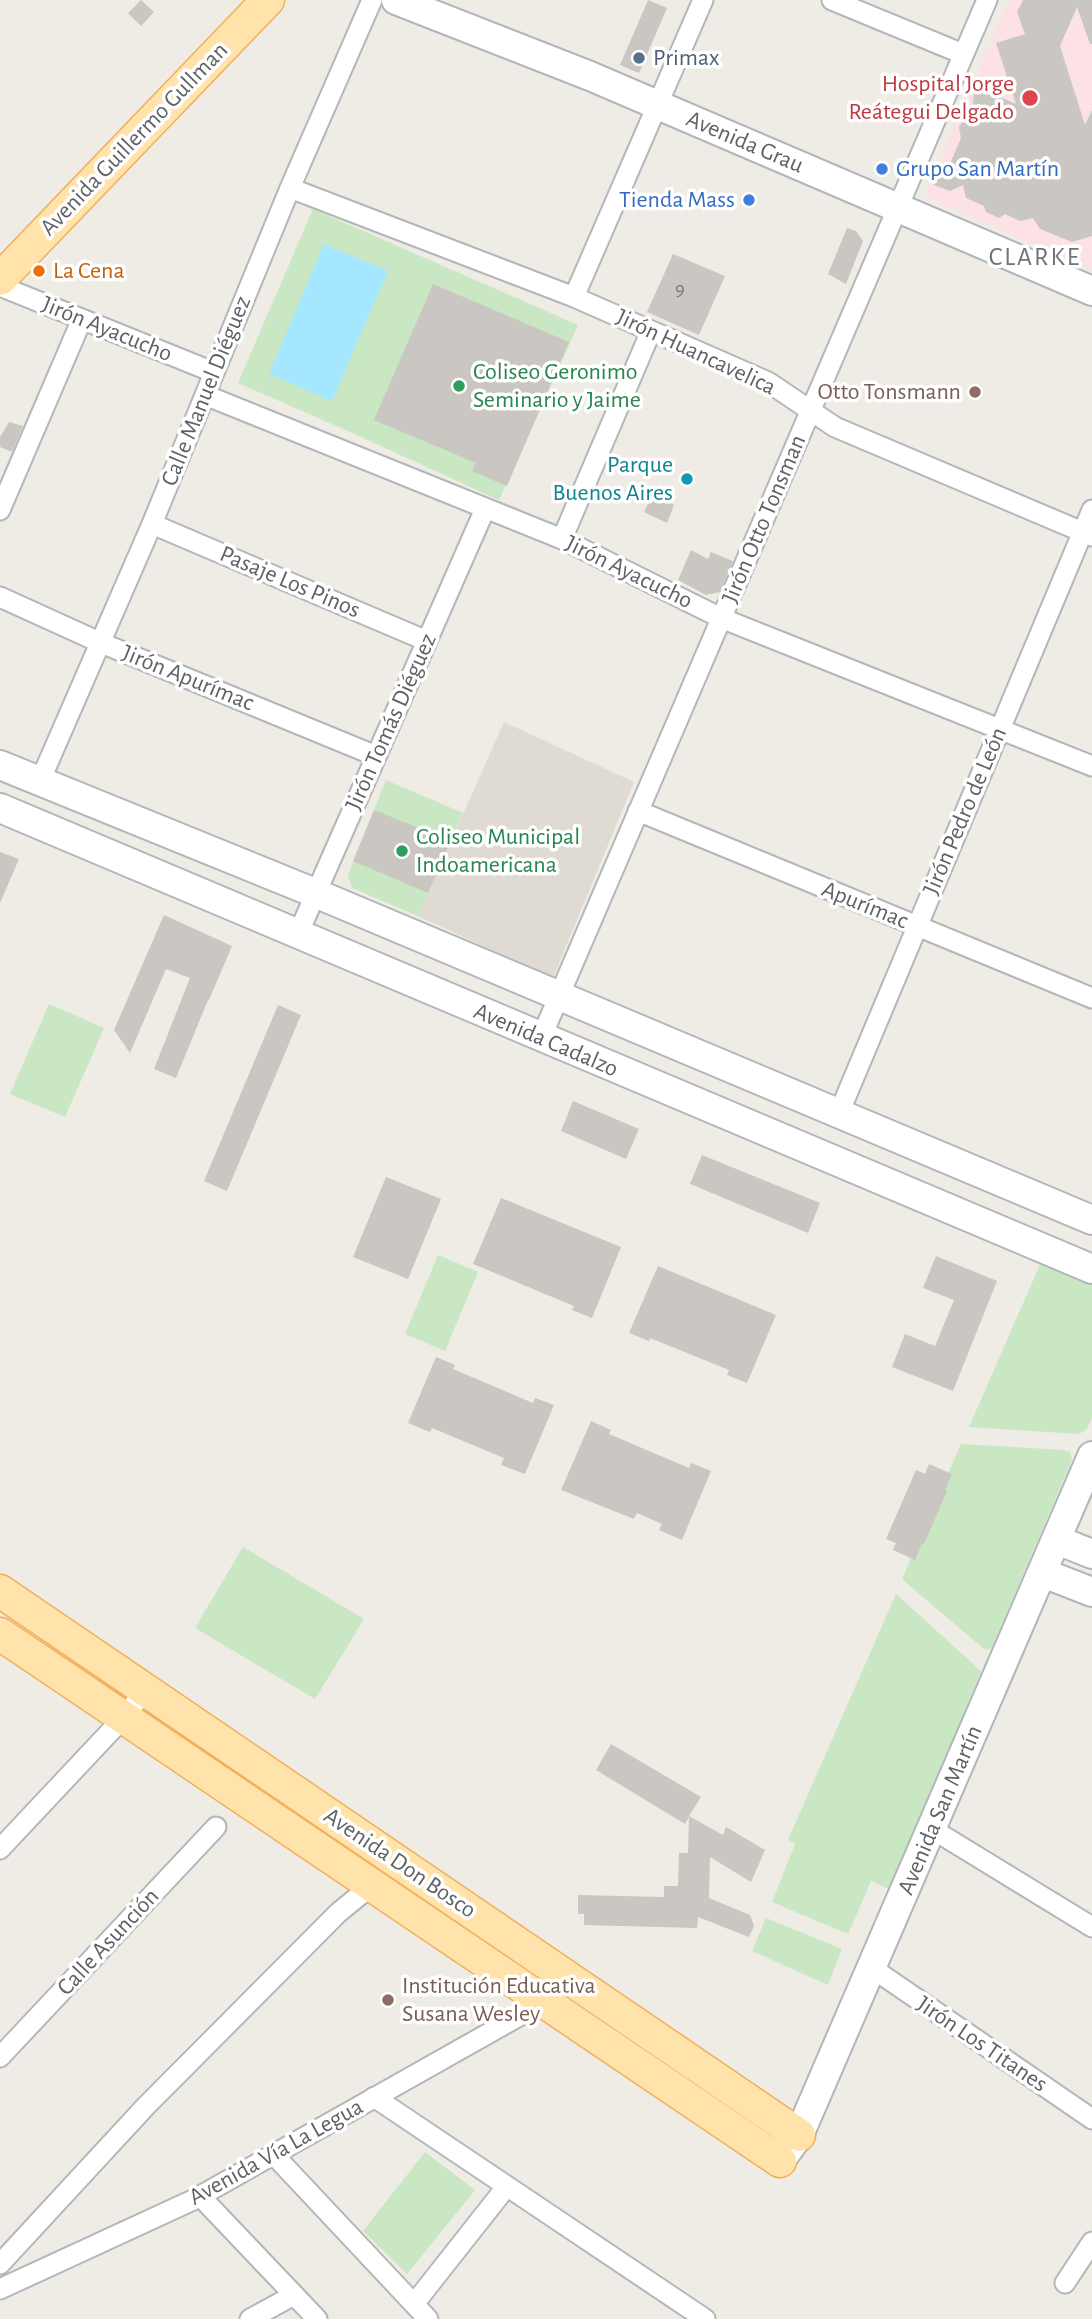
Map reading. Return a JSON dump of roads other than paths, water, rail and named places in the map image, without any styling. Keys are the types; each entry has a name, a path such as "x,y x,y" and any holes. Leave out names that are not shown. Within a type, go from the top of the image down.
{"main road":[{"name":"Avenida Guillermo Gullman","path":"0,279 268,0"},
{"name":"Avenida Don Bosco","path":"0,1591 799,2135"},
{"name":"Avenida Don Bosco","path":"2,1638 124,1717 780,2161"}],"street":[{"name":"Calle Manuel Diéguez","path":"40,781 152,524 290,188 372,0"},
{"name":"Avenida Grau","path":"396,0 590,76 1092,291"},
{"path":"574,297 703,0"},
{"path":"832,0 963,54"},
{"name":"Jirón Otto Tonsman","path":"541,1038 987,0"},
{"name":"Jirón Huancavelica","path":"290,188 574,297 768,382 835,427 1087,534"},
{"name":"Jirón Ayacucho","path":"0,286 213,372"},
{"path":"0,510 82,318"},
{"path":"562,539 651,331"},
{"name":"Jirón Ayacucho","path":"205,395 562,539 721,618 1092,766"},
{"name":"Jirón Tomás Diéguez","path":"298,934 485,509"},
{"name":"Jirón Pedro de León","path":"839,1113 1000,729 1087,534 1092,510"},
{"name":"Pasaje Los Pinos","path":"152,524 427,641"},
{"name":"Jirón Apurímac","path":"0,597 99,642 376,756"},
{"name":"Avenida Cadalzo","path":"0,765 315,893 1092,1220"},
{"name":"Avenida Cadalzo","path":"0,808 1092,1269"},
{"name":"Apurímac","path":"638,811 1092,998"},
{"name":"Avenida San Martín","path":"780,2161 799,2135 1092,1456"},
{"path":"1057,1541 1092,1554"},
{"path":"1043,1573 1092,1592"},
{"path":"0,1849 124,1717 146,1689"},
{"name":"Calle Asunción","path":"0,2057 216,1827"},
{"path":"932,1829 1092,1927"},
{"path":"0,2264 146,2106 338,1913 371,1886"},
{"name":"Jirón Los Titanes","path":"872,1968 1092,2119"},
{"name":"Avenida Vía La Legua","path":"0,2289 200,2196 544,2002"},
{"path":"374,2097 705,2319"},
{"path":"274,2155 421,2312 507,2186"},
{"path":"200,2196 317,2319"},
{"path":"1065,2283 1092,2242"},
{"path":"250,2319 294,2295"}],"water":[{"path":"324,244 388,271 332,401 269,374"}],"place":[{"name":"Primax","path":"639,58"},
{"name":"Hospital Jorge Reátegui Delgado","path":"1030,98"},
{"name":"Grupo San Martín","path":"882,169"},
{"name":"Tienda Mass","path":"749,200"},
{"name":"La Cena","path":"39,271"},
{"name":"Coliseo Geronimo Seminario y Jaime","path":"459,386"},
{"name":"Otto Tonsmann","path":"975,392"},
{"name":"Parque Buenos Aires","path":"687,479"},
{"name":"Coliseo Municipal Indoamericana","path":"402,851"},
{"name":"Institución Educativa Susana Wesley","path":"388,2000"}],"district":[{"name":"CLARKE","path":"1035,257"}]}
